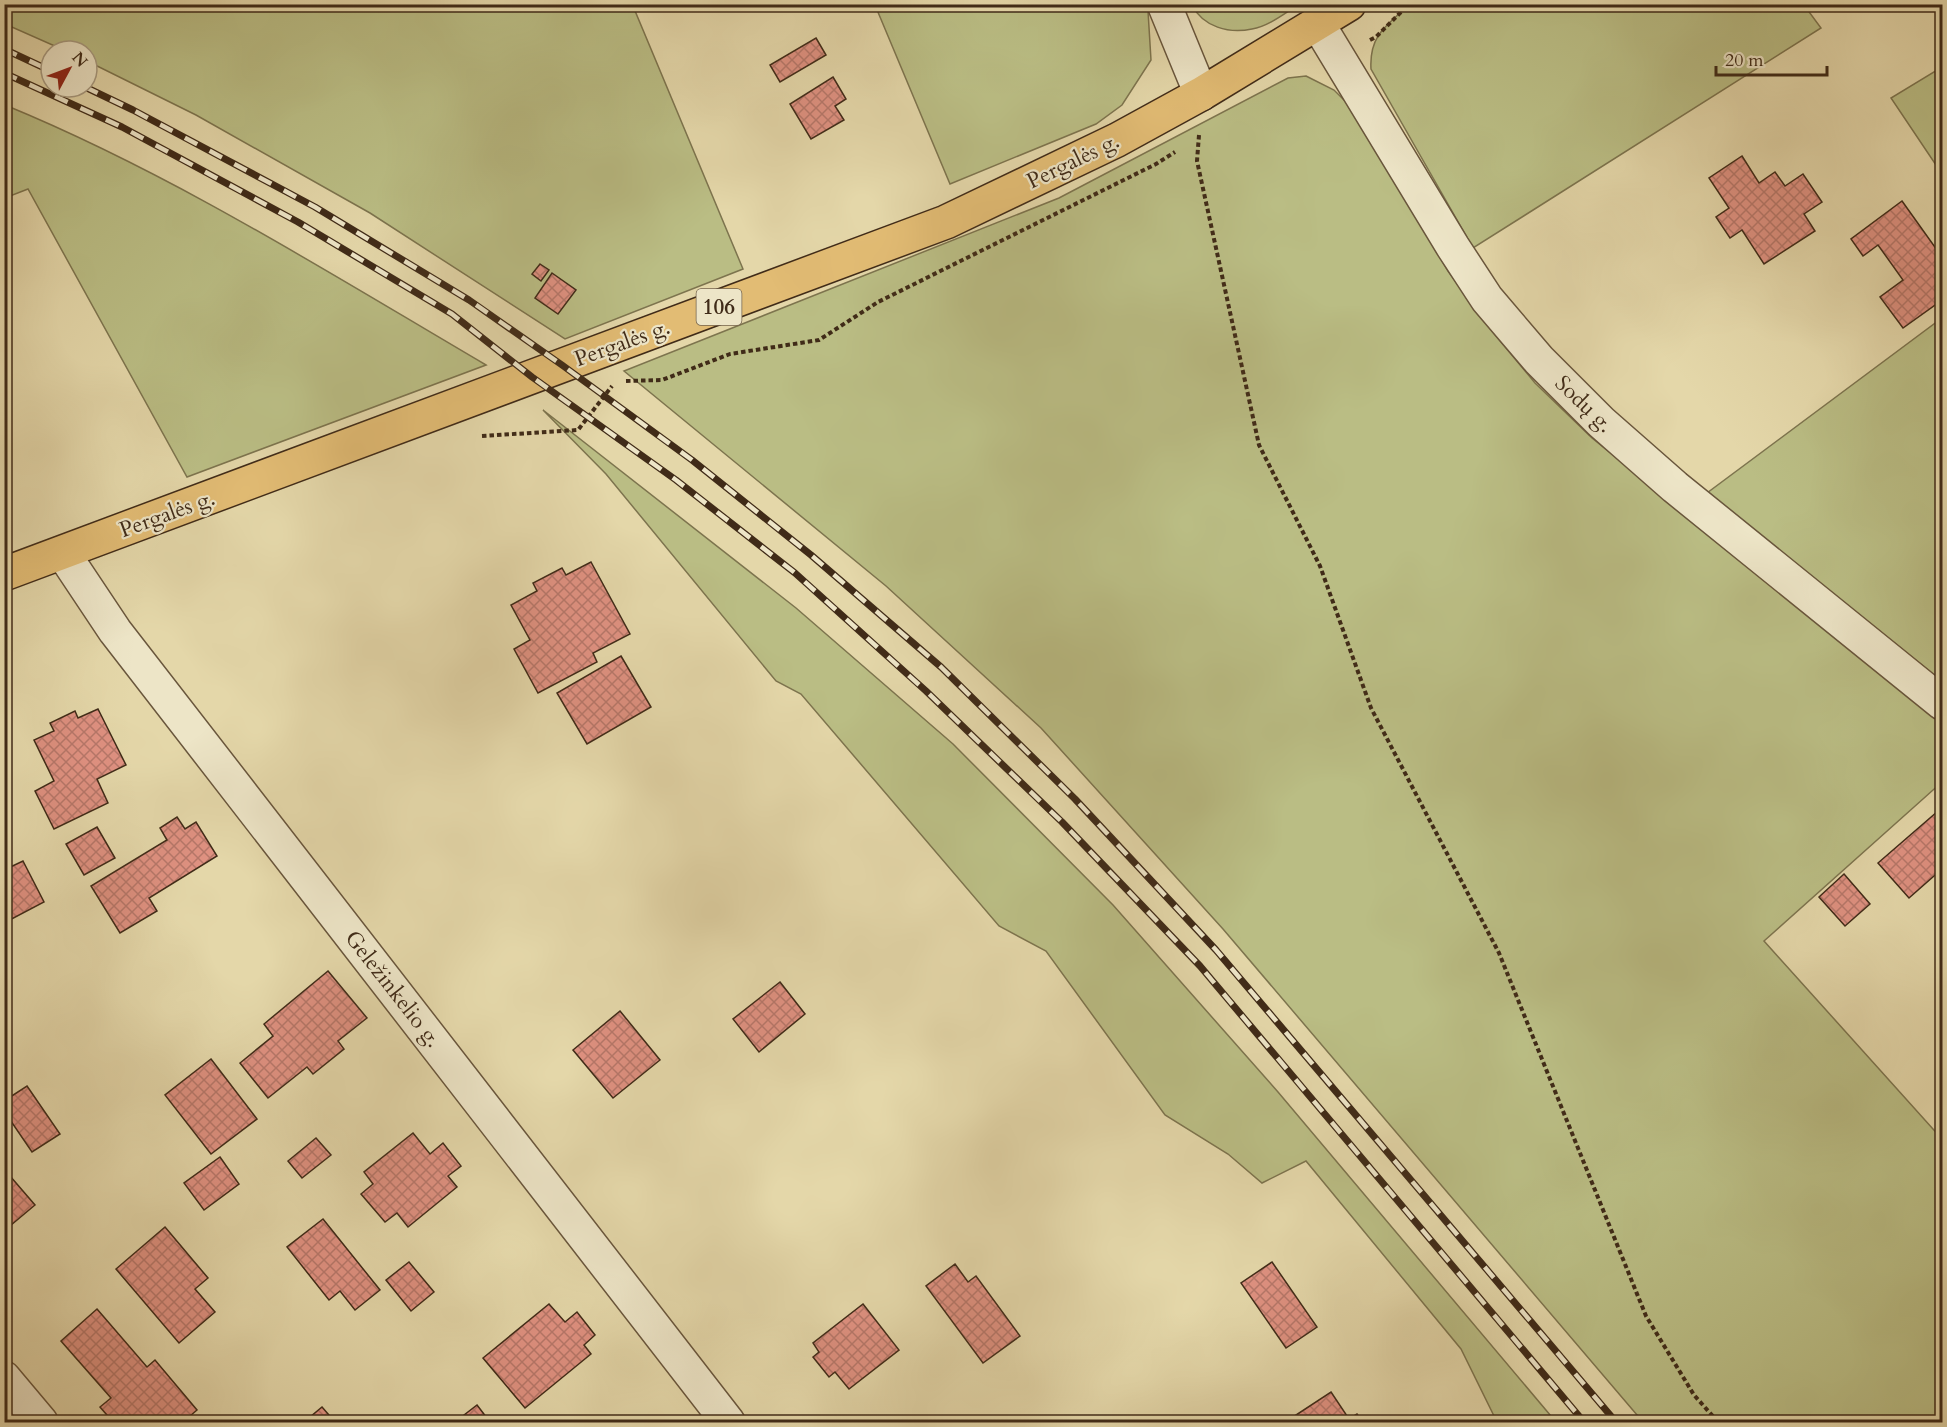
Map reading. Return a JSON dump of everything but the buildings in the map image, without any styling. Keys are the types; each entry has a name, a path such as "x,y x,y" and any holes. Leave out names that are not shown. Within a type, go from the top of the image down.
{"main road":[{"name":"Pergalės g.","path":"4,574 946,222 1117,140 1201,94 1349,4"}],"street":[{"path":"1164,4 1201,94"},
{"name":"Sodų g.","path":"1318,24 1487,299 1539,360 1601,422 1675,487 1942,703"},
{"name":"Geležinkelio g.","path":"63,553 115,631 728,1422"},
{"path":"4,1378 41,1422"}],"path":[{"path":"1201,94 1197,161 1259,445 1320,566 1371,708 1499,953 1646,1316 1694,1395 1718,1422"}],"green space":[{"path":"5,4 635,5 633,6 743,269 565,339 370,213 196,115 99,67 99,39 39,39 5,24"},
{"path":"875,5 1145,5 1148,11 1151,60 1122,105 1096,124 950,184"},
{"path":"1192,5 1298,5 1265,25 1252,29 1234,30 1210,24 1197,13"},
{"path":"1409,5 1804,5 1821,28 1473,248 1371,69 1371,57 1376,39 1387,25"},
{"path":"1942,67 1942,174 1891,98"},
{"path":"1306,76 1334,90 1351,107 1448,271 1492,331 1535,383 1592,438 1942,722 1942,782 1764,941 1942,1139 1942,1422 1643,1422 1223,929 1041,728 886,586 624,371 1059,198 1288,78"},
{"path":"5,105 67,132 190,193 309,260 486,365 187,477 28,189 5,198"},
{"path":"1942,318 1942,681 1707,493"},
{"path":"543,410 796,608 953,744 1113,905 1278,1092 1556,1422 1497,1422 1461,1349 1306,1161 1262,1183 1228,1154 1165,1115 1046,951 999,926 801,694 776,681 606,474"}],"railway":[{"path":"4,49 39,65"},
{"path":"4,73 122,127 298,222 452,314 532,377 676,480 795,573 926,691 1062,822 1200,966 1584,1422"},
{"path":"99,94 315,207 469,300 692,460 811,555 941,667 1075,799 1216,950 1616,1422"}]}
